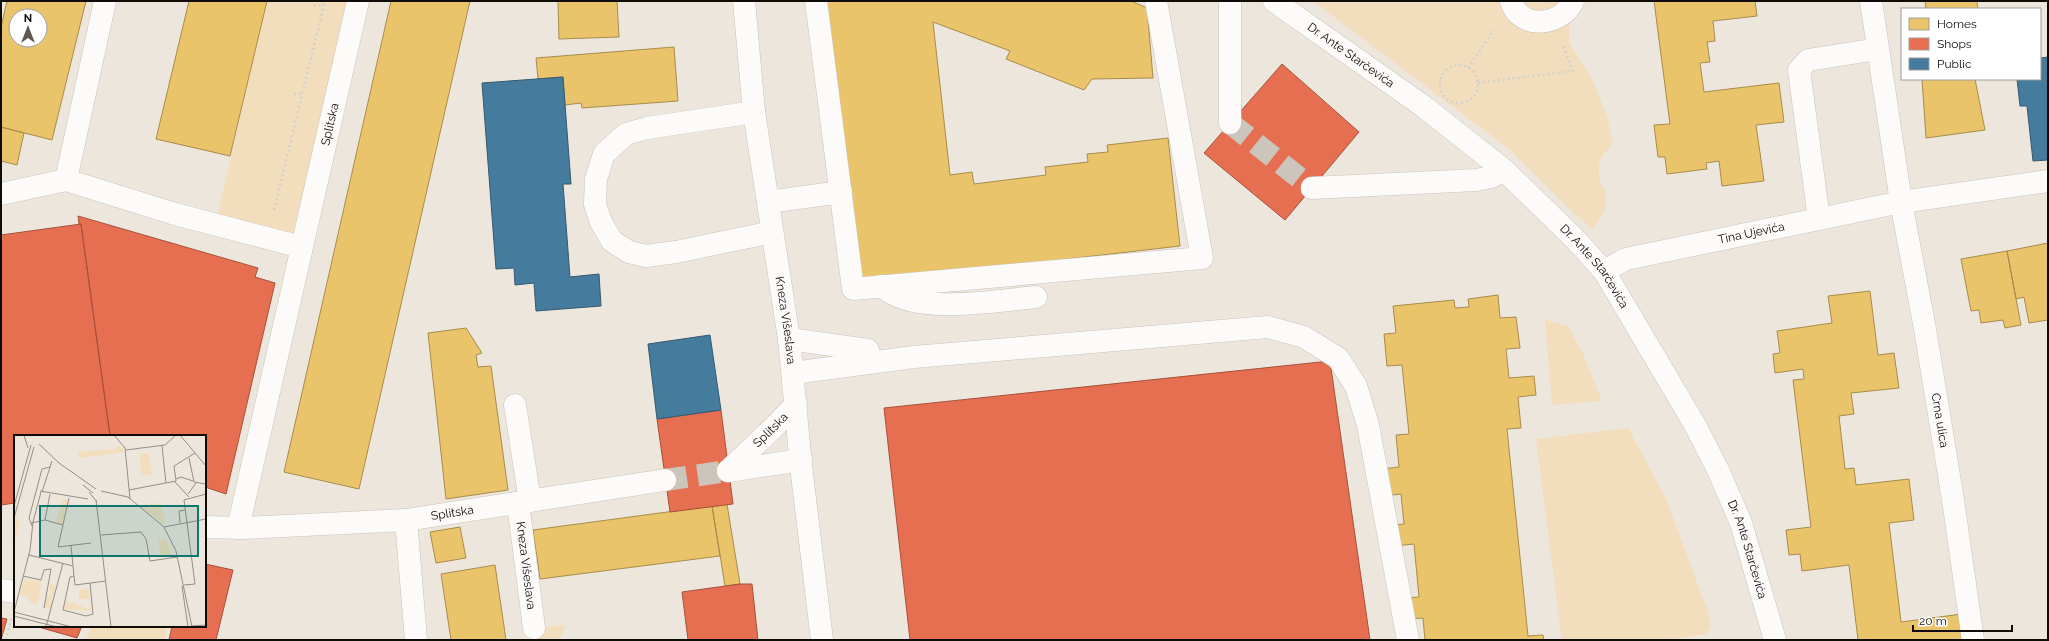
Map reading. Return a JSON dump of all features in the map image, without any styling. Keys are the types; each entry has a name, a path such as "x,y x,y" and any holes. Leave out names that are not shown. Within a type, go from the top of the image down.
{"street":[{"path":"66,180 106,1"},
{"name":"Splitska","path":"238,528 358,1"},
{"name":"Kneza Višeslava","path":"744,1 754,112 789,339 801,460 822,640"},
{"path":"816,4 854,289 1202,258 1156,1"},
{"path":"1230,1 1230,123"},
{"name":"Dr. Ante Starčevića","path":"1274,1 1423,106 1504,170 1574,238 1604,271 1687,412 1718,470 1741,523 1775,640"},
{"path":"1512,3 1519,14 1528,20 1540,23 1551,21 1562,16 1570,8 1573,1"},
{"path":"1871,1 1901,202"},
{"path":"1819,219 1799,70 1808,60 1878,49"},
{"path":"754,112 647,128 626,134 604,154 596,179 595,204 601,222 612,241 629,252 646,256 676,252 772,232"},
{"path":"1312,188 1476,180 1491,177 1504,170"},
{"path":"1,194 66,180 175,214 301,247"},
{"name":"Tina Ujevića","path":"1604,271 1626,259 1901,202 2048,181"},
{"path":"768,202 841,192"},
{"name":"Crna ulica","path":"1901,202 1934,383 1973,640"},
{"path":"882,286 896,297 932,304 985,303 1036,298"},
{"path":"793,373 914,357 1268,327 1304,337 1338,358 1356,386 1368,425 1408,640"},
{"path":"789,339 868,350 870,363"},
{"name":"Splitska","path":"796,404 728,471 801,460"},
{"name":"Kneza Višeslava","path":"515,405 534,628"},
{"name":"Splitska","path":"206,526 238,528 406,520 665,480"},
{"path":"406,520 416,640"},
{"path":"1,590 14,592"}],"path":[{"path":"267,238 325,1"},
{"path":"1468,68 1512,3"},
{"path":"314,5 323,6"},
{"path":"1478,83 1574,72 1551,21"},
{"path":"1456,65 1468,68 1473,72 1478,83 1474,95 1465,102 1452,102 1443,95 1440,82 1445,71 1456,65"},
{"path":"294,94 302,94"}],"shaded area":[{"path":"267,1 358,1 301,247 216,222"},
{"path":"1313,1 1569,1 1569,43 1592,79 1607,116 1612,139 1610,148 1601,158 1599,167 1600,184 1605,189 1606,205 1602,215 1592,229 1509,149"},
{"path":"1545,320 1568,326 1584,356 1602,401 1552,405"},
{"path":"1628,428 1666,499 1707,609 1711,626 1707,634 1666,640 1562,640 1536,439"},
{"path":"566,625 559,640 535,640 534,628"},
{"path":"92,627 168,627 163,640 86,639"}],"building: Homes":[{"path":"7,1 86,1 52,140 1,127 1,27"},
{"path":"189,1 267,1 230,156 156,139"},
{"path":"391,1 470,1 359,489 284,472"},
{"path":"558,1 617,1 619,37 559,39"},
{"path":"826,1 1131,1 1147,8 1153,78 1092,79 1084,90 1006,59 1010,51 933,22 950,175 972,172 974,184 1046,175 1045,167 1088,162 1087,154 1108,152 1107,145 1168,138 1180,246 859,283"},
{"path":"1654,1 1755,1 1757,16 1713,21 1715,41 1707,42 1710,62 1700,63 1704,92 1779,83 1784,122 1756,125 1764,181 1722,186 1719,161 1706,163 1707,169 1667,174 1665,157 1658,157 1654,125 1670,124"},
{"path":"1925,1 1977,1 1978,8 1926,8"},
{"path":"674,47 678,101 582,108 581,103 565,105 563,77 538,79 536,58"},
{"path":"1922,80 1975,80 1985,130 1926,138"},
{"path":"1,127 24,133 17,165 1,161"},
{"path":"2048,243 2048,320 2029,323 2024,297 2016,299 2007,251"},
{"path":"2007,251 2021,325 2005,328 2003,320 1981,323 1979,310 1971,311 1961,259"},
{"path":"1870,291 1878,355 1894,353 1899,388 1851,393 1854,414 1839,416 1845,469 1854,468 1856,485 1909,479 1914,520 1889,523 1901,622 1962,614 1965,640 1858,640 1849,565 1802,571 1800,554 1789,555 1786,530 1811,527 1793,380 1804,379 1803,369 1775,373 1773,354 1780,353 1777,331 1832,323 1828,296"},
{"path":"1498,295 1500,318 1516,317 1520,348 1506,349 1509,378 1534,376 1536,395 1518,397 1521,428 1507,429 1528,636 1543,635 1544,640 1425,640 1423,618 1407,619 1405,598 1419,597 1414,544 1394,546 1392,525 1404,524 1401,494 1385,496 1382,469 1399,467 1396,435 1409,434 1402,365 1387,366 1384,334 1396,333 1393,306 1454,300 1455,308 1469,307 1468,299"},
{"path":"466,328 482,353 476,355 478,367 491,366 508,490 446,499 428,333"},
{"path":"727,504 740,584 725,586 712,506"},
{"path":"712,506 720,556 540,579 533,530"},
{"path":"460,527 466,558 436,563 430,532"},
{"path":"495,565 506,640 451,640 441,574"}],"building: Shops":[{"path":"1282,64 1359,132 1285,220 1204,153"},
{"path":"78,216 258,268 255,277 275,283 226,494 206,487 206,435 110,435 81,224 79,224"},
{"path":"81,224 110,435 14,435 14,503 1,505 1,235"},
{"path":"1330,361 1370,640 910,640 884,408"},
{"path":"721,410 733,504 670,512 657,419"},
{"path":"206,564 233,570 216,640 169,640 172,627 206,627"},
{"path":"740,584 752,584 758,640 688,640 682,592"},
{"path":"1,618 7,619 1,640"},
{"path":"38,627 82,627 77,638"}],"building: Public":[{"path":"2048,57 2048,160 2033,161 2027,106 2020,106 2017,80 2041,80 2041,58"},
{"path":"563,77 571,184 563,184 570,277 599,274 601,306 536,311 534,283 515,285 514,268 496,269 482,83"},
{"path":"710,335 721,410 657,419 648,344"}],"tunnel":[{"path":"1230,123 1312,188"},
{"path":"665,480 728,471"}]}
